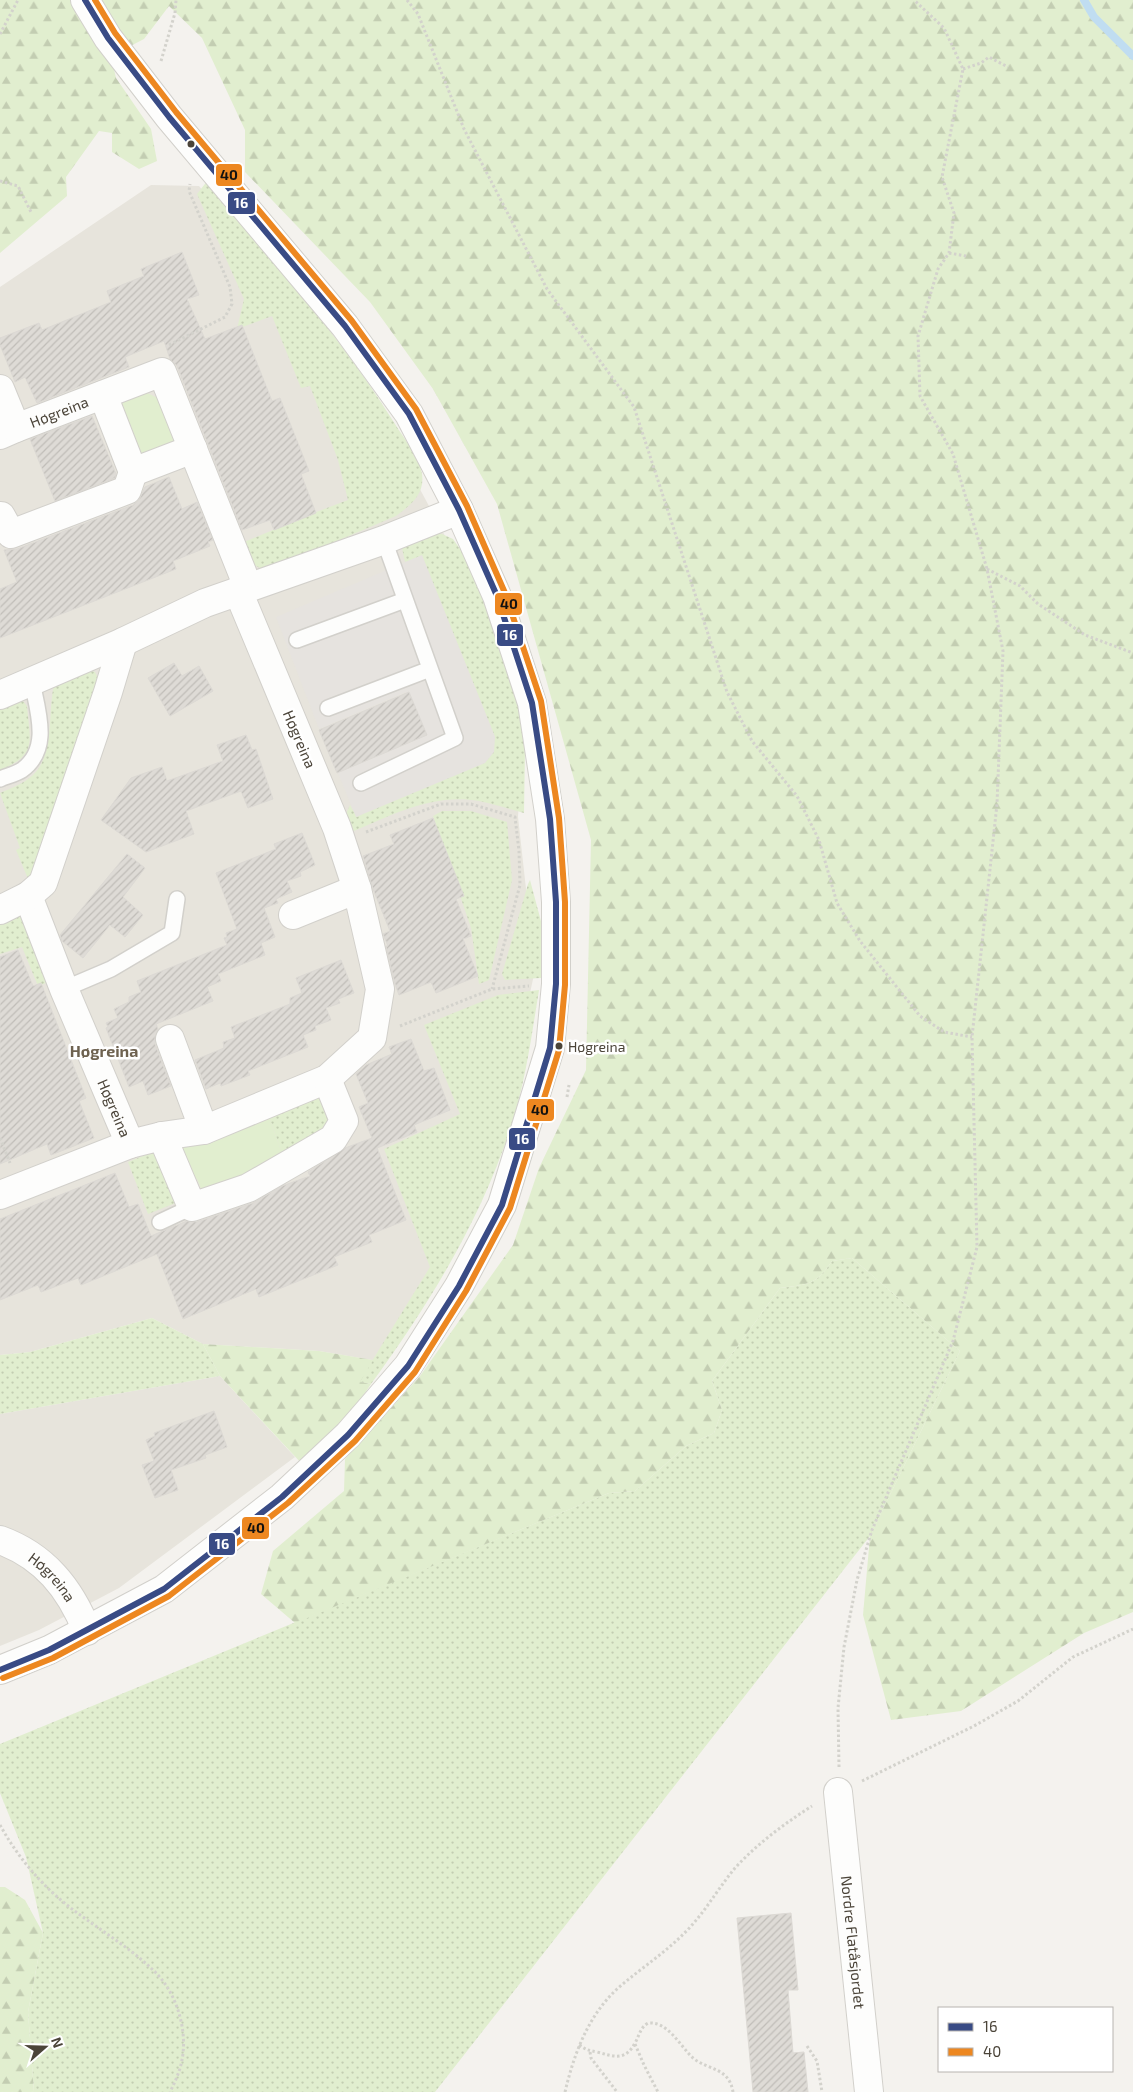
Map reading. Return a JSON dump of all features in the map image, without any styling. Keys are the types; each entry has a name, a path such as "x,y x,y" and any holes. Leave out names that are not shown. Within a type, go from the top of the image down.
{"street":[{"path":"0,1670 49,1650 164,1589 282,1497 348,1435 408,1366 459,1286 502,1205 550,1048 556,984 556,902 550,819 532,703 497,596 459,510 409,414 345,326 145,85 108,38 85,0"},
{"name":"Høgreina","path":"0,389 8,431 162,372 193,449 243,589 343,842 357,889 380,989 372,1038 327,1079 204,1130 162,1136 130,1144 0,1195"},
{"name":"Høgreina","path":"103,395 133,472"},
{"path":"0,515 11,534 127,490 133,472 193,449"},
{"path":"0,695 123,642 205,603 384,540 459,510"},
{"name":"Høgreina","path":"123,642 108,692 43,883 8,902 64,989 130,1144"},
{"path":"293,915 357,889"},
{"path":"170,1039 204,1130"},
{"path":"162,1136 192,1207 248,1188 333,1139 344,1121 327,1079"},
{"name":"Høgreina","path":"0,1540 31,1554 46,1567 77,1606 87,1631"},
{"name":"Nordre Flatåsjordet","path":"838,1792 869,2092"}],"lane":[{"path":"361,782 455,738 384,540"},
{"path":"297,640 405,600"},
{"path":"328,708 430,668"},
{"path":"0,779 21,770 32,759 40,744 40,718 32,682"},
{"path":"64,989 111,969 172,933 177,899"},
{"path":"160,1222 192,1207"}],"path":[{"path":"0,34 18,0"},
{"path":"159,67 176,13 176,0"},
{"path":"407,0 418,14 464,129 547,289 634,407 727,692 752,741 797,796 819,840 837,903 860,941 920,1016 944,1032 972,1037"},
{"path":"840,1736 838,1708 844,1648 857,1580 872,1530 953,1341 977,1247 972,1037 997,804 1003,651 987,569 953,454 920,396 918,336 938,269 949,253 954,213 942,177 963,68 944,28 914,0"},
{"path":"963,68 981,63 989,57 1008,67"},
{"path":"162,372 163,348 225,317 232,304 230,287 189,191 192,176"},
{"path":"0,181 18,186 32,214"},
{"path":"949,253 966,256"},
{"path":"987,569 1020,586 1038,604 1085,635 1133,653"},
{"path":"343,842 441,804 471,804 515,817 520,885 492,989"},
{"path":"372,1038 492,989 556,984"},
{"path":"567,1097 570,1080"},
{"path":"565,2092 579,2045 594,2016 617,1989 667,1951 693,1924 735,1868 759,1844 814,1804 974,1726 1018,1701 1072,1657 1133,1629"},
{"path":"0,1825 39,1880 62,1901 153,1969 169,1990 177,2006 184,2042 182,2060 170,2092"},
{"path":"579,2045 590,2052 596,2051 607,2056 620,2056 635,2044 640,2030 644,2026 648,2023 659,2024 696,2060 722,2073 731,2084 733,2092"},
{"path":"635,2044 658,2092"},
{"path":"807,2046 817,2061 822,2092"},
{"path":"590,2052 591,2058 617,2092"}],"shaded area":[{"path":"151,185 199,186 371,398 473,588 521,765 518,817 535,970 495,1154 378,1361 319,1351 203,1344 152,1318 30,1352 0,1355 0,287"},
{"path":"422,555 495,737 494,752 485,763 356,817 338,773 425,736 406,692 319,729 276,617"},
{"path":"220,1376 295,1457 119,1588 39,1630 0,1646 0,1414"}],"green space":[{"path":"0,0 1133,0 1133,1612 1084,1633 961,1711 891,1720 863,1615 870,1536 960,1351 852,1258 832,1261 821,1275 810,1282 798,1286 780,1288 712,1381 722,1410 714,1433 686,1446 635,1491 609,1493 295,1623 261,1594 273,1551 344,1491 345,1459 420,1376 513,1245 539,1168 586,1070 591,840 497,504 433,389 370,302 245,172 245,130 202,38 169,6 144,39 111,56 116,78 151,129 157,161 139,169 112,152 112,133 99,131 66,177 67,196 0,253"},
{"path":"208,180 352,360 411,448 422,474 421,487 416,498 396,516 266,571 254,565 237,545 348,500 338,460 310,386 301,388 272,316 237,329 244,299 197,194"},
{"path":"141,390 162,400 179,442 144,455 127,449 115,420 123,398"},
{"path":"428,533 442,534 453,539 467,559 484,596 518,702 525,749 524,813 479,801 446,800 430,802 399,812 354,831 347,830 341,825 350,805 357,817 495,737 422,556 405,562 402,548 406,539"},
{"path":"86,669 95,672 100,682 31,886 16,850 20,848 0,793 25,781 37,771 47,749 54,685"},
{"path":"22,700 27,706 29,746 21,759 0,770 0,704"},
{"path":"442,811 471,811 507,822 512,880 489,980 479,984 471,928 433,816"},
{"path":"530,880 542,925 541,978 505,980 502,974"},
{"path":"26,906 54,980 38,986 22,947 0,954 0,917"},
{"path":"539,990 518,1104 501,1156 486,1191 453,1258 414,1322 371,1384 359,1382 430,1267 384,1149 460,1114 424,1025 498,995"},
{"path":"319,1093 333,1123 284,1159 268,1114"},
{"path":"268,1114 284,1159 213,1194 210,1185 201,1189 197,1179 189,1181 178,1149"},
{"path":"158,1150 178,1202 148,1214 128,1162"},
{"path":"852,1258 960,1351 870,1536 435,2092 34,2092 28,2012 43,1933 26,1857 0,1793 0,1744 609,1493 635,1491 686,1446 714,1433 722,1410 712,1381 780,1288 798,1286 810,1282 821,1275 832,1261"},
{"path":"152,1318 203,1344 220,1376 0,1414 0,1355 30,1352"},
{"path":"203,1344 319,1351 373,1360 360,1382 371,1384 340,1430 302,1464 220,1376"},
{"path":"0,1887 5,1887 25,1900 43,1933 28,2012 34,2092 0,2092"}],"building":[{"path":"182,252 199,295 187,299 205,339 242,325 272,401 280,398 309,471 301,474 316,513 274,530 270,520 242,530 177,366 170,359 164,341 125,357 129,367 37,403 25,377 15,382 0,345 0,338 39,323 42,330 111,302 107,291 144,276 141,269"},
{"path":"92,416 116,474 115,478 55,501 30,439"},
{"path":"169,477 182,509 197,502 213,540 208,542 210,546 173,561 176,569 0,638 0,589 17,582 4,550 17,549 133,505 139,500 145,487"},
{"path":"174,663 182,676 199,666 213,691 170,716 148,678"},
{"path":"409,692 427,735 337,773 319,730"},
{"path":"246,735 252,750 256,749 273,799 248,808 241,791 186,811 194,834 146,852 101,820 131,778 162,767 167,781 223,761 217,745"},
{"path":"433,818 464,896 456,899 471,936 463,939 478,976 436,993 431,982 399,995 386,946 388,946 383,934 390,931 373,889 363,856 394,844 390,835"},
{"path":"302,833 315,865 300,872 301,876 287,881 292,892 276,899 278,903 264,908 275,937 261,943 265,955 218,974 221,981 207,987 213,1001 156,1024 158,1029 155,1044 171,1086 148,1095 143,1081 129,1087 106,1028 108,1027 106,1023 118,1018 114,1009 129,1002 129,997 141,992 137,981 227,945 224,938 227,937 226,933 237,929 216,873 276,849 274,844"},
{"path":"127,854 145,868 123,897 143,915 125,937 110,925 83,958 62,941 60,935"},
{"path":"18,950 33,986 41,983 86,1098 79,1101 94,1138 51,1155 47,1144 0,1164 0,957"},
{"path":"341,960 354,993 338,999 340,1003 326,1008 331,1020 315,1026 316,1030 303,1035 308,1047 248,1071 250,1075 221,1086 220,1083 206,1089 195,1060 224,1048 223,1042 235,1038 231,1027 290,1004 290,998 302,993 296,978"},
{"path":"411,1039 424,1071 434,1068 450,1110 414,1125 417,1132 377,1148 406,1220 369,1235 372,1242 334,1257 338,1265 259,1297 256,1289 183,1319 157,1254 81,1285 78,1278 41,1292 38,1285 0,1300 0,1219 115,1173 129,1207 138,1204 151,1236 187,1221 197,1222 253,1203 282,1186 310,1176 308,1172 345,1148 372,1138 359,1107 368,1103 356,1074 366,1065 392,1054 389,1047"},
{"path":"214,1411 227,1447 205,1455 206,1458 171,1470 178,1490 155,1498 142,1465 154,1461 146,1440 155,1436 154,1433"},
{"path":"791,1913 798,1990 788,1990 793,2053 804,2052 808,2092 753,2092 737,1918"}],"waterway":[{"path":"1084,0 1094,17 1133,56"}],"transit line":[{"name":"16","path":"0,1670 49,1650 164,1589 282,1497 348,1435 408,1366 459,1286 502,1205 550,1048 556,984 556,902 550,819 532,703 497,596 459,510 409,414 345,326 169,117 108,38 85,0"},
{"name":"40","path":"3,1678 53,1658 169,1596 288,1503 355,1441 415,1372 466,1291 510,1208 559,1050 565,985 565,902 559,818 541,701 505,593 467,506 416,409 352,321 176,112 115,33 95,0"}],"place":[{"name":"Høgreina","path":"559,1046"}],"district":[{"name":"Høgreina","path":"104,1050"}]}
